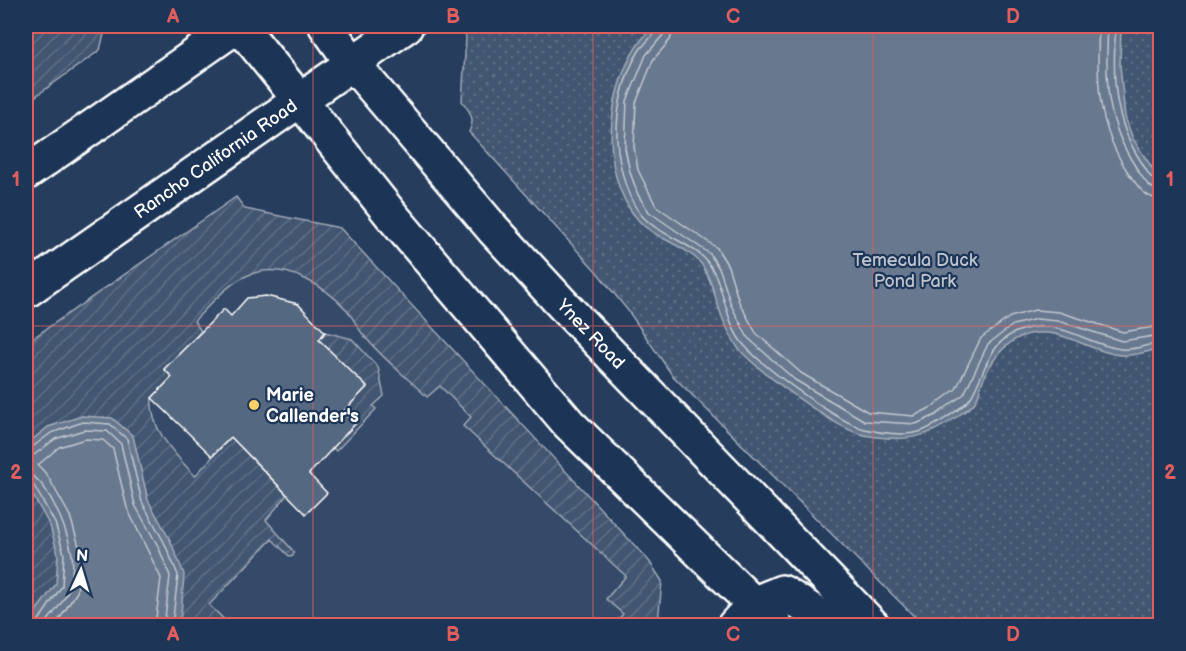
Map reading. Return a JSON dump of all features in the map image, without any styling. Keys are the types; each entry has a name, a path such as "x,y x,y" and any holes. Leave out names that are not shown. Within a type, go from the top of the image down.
{"main road":[{"path":"26,173 238,26 393,217 569,424 755,618 782,592 820,616 830,626"},
{"name":"Ynez Road","path":"326,26 353,64 493,229 565,307 873,626"},
{"name":"Rancho California Road","path":"26,291 406,26"}],"shaded area":[{"path":"236,197 245,209 340,228 649,561 662,581 658,622 662,625 26,625 26,343"}],"green space":[{"path":"26,26 106,26 100,50 26,103"},
{"name":"Temecula Duck Pond Park","path":"462,26 1160,26 1160,625 923,625 672,375 629,312 596,271 469,132 472,119 462,101 466,37"},
{"path":"236,197 245,209 340,228 649,561 662,581 658,622 662,625 613,625 623,614 606,599 626,576 463,426 471,417 440,386 427,397 377,350 347,310 317,285 292,274 267,271 245,276 237,281 194,321 201,331 165,369 172,377 152,398 152,409 159,431 179,459 195,476 231,437 287,495 266,520 294,552 293,556 290,557 272,539 209,605 230,625 26,625 26,343"},
{"path":"325,332 352,339 378,367 384,396 373,406 376,409 336,451 332,447 355,424 343,412 367,387 319,340"}],"water":[{"path":"654,26 1121,26 1120,65 1125,117 1133,139 1160,180 1160,348 1121,355 1108,353 1056,334 1030,334 1016,339 996,357 972,406 935,430 914,437 891,438 864,435 852,431 817,411 779,384 738,348 723,320 710,280 702,265 688,252 646,228 625,200 616,176 612,149 612,121 617,93 626,67 638,44"},
{"path":"82,416 112,418 133,436 148,500 170,540 184,574 181,615 177,625 26,625 56,584 58,554 50,526 26,483 26,445 48,427"}],"building":[{"name":"Marie Callender's","path":"266,296 298,304 325,332 319,340 367,387 343,412 355,424 309,474 327,493 306,514 231,437 212,456 152,398 172,377 164,369 224,309 231,316 247,298"}],"place":[{"name":"Marie Callender's","path":"254,405"}]}
